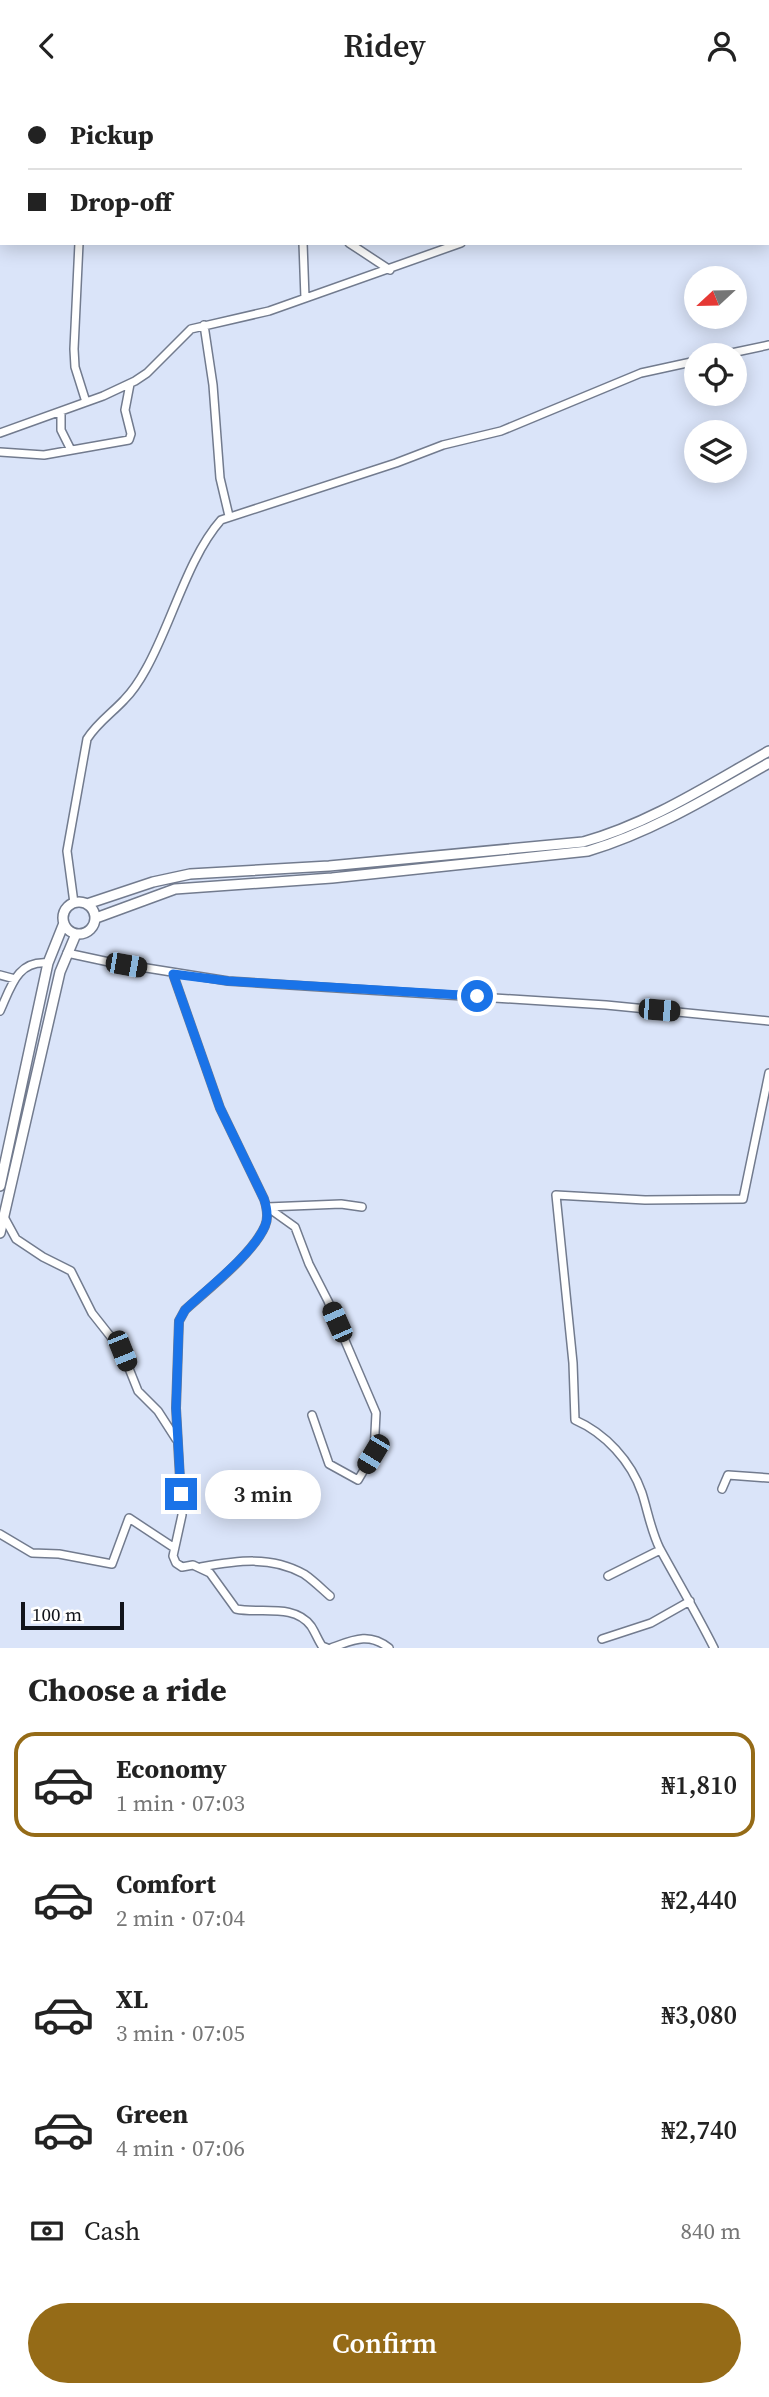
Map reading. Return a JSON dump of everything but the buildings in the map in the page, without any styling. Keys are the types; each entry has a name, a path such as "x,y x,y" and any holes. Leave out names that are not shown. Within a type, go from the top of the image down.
{"street":[{"path":"79,245 74,358 86,403"},
{"path":"303,245 305,298"},
{"path":"352,245 390,270"},
{"path":"0,433 86,403 130,384 153,367 184,333 204,325 269,311 456,245"},
{"path":"204,325 213,385 220,478 229,516"},
{"path":"747,350 769,345"},
{"path":"74,903 66,851 87,739 94,728 133,690 148,666 211,531 221,520 374,471 443,445 501,431 641,373 684,364"},
{"path":"0,452 38,455 126,441 131,437 125,409 130,384"},
{"path":"61,412 61,430 71,450"},
{"path":"0,1186 48,963 64,923 65,911 74,903 87,904 153,882 190,874 329,866 583,842 615,832 651,815 769,751"},
{"path":"96,918 175,889 332,878 588,851 667,819 769,763"},
{"path":"64,923 68,930 76,934 88,932 94,926 96,918 93,909 87,904"},
{"path":"0,1233 60,972 76,934"},
{"path":"67,953 173,974 228,981 606,1006 769,1021"},
{"path":"0,1011 15,979 27,965 36,962 48,963"},
{"path":"173,974 220,1108 267,1207 295,1227 376,1413 373,1454 358,1480 329,1464 312,1415"},
{"path":"0,975 15,979"},
{"path":"714,1648 660,1550 651,1530 636,1479 623,1457 588,1426 575,1420 573,1363 556,1195 645,1200 743,1199 769,1073"},
{"path":"267,1207 362,1207"},
{"path":"267,1207 265,1225 254,1244 185,1310 179,1321 177,1440 182,1515 173,1556 176,1563 182,1567 193,1565 210,1573 236,1609 248,1612 268,1609 295,1613 311,1626 322,1646 329,1648 358,1637 373,1638 389,1648"},
{"path":"3,1216 16,1239 71,1271 92,1313 122,1351 138,1391 158,1411 177,1440"},
{"path":"722,1489 728,1475 769,1478"},
{"path":"0,1534 32,1553 59,1554 112,1565 129,1518 173,1547"},
{"path":"608,1576 660,1550"},
{"path":"200,1567 246,1559 273,1562 304,1574 330,1596"},
{"path":"603,1639 651,1623 690,1601"},
{"path":"312,1648 318,1641"}],"route":[{"path":"181,1494 176,1408 179,1321 185,1310 254,1244 265,1225 267,1207 220,1108 173,974 228,981 477,996"}]}
